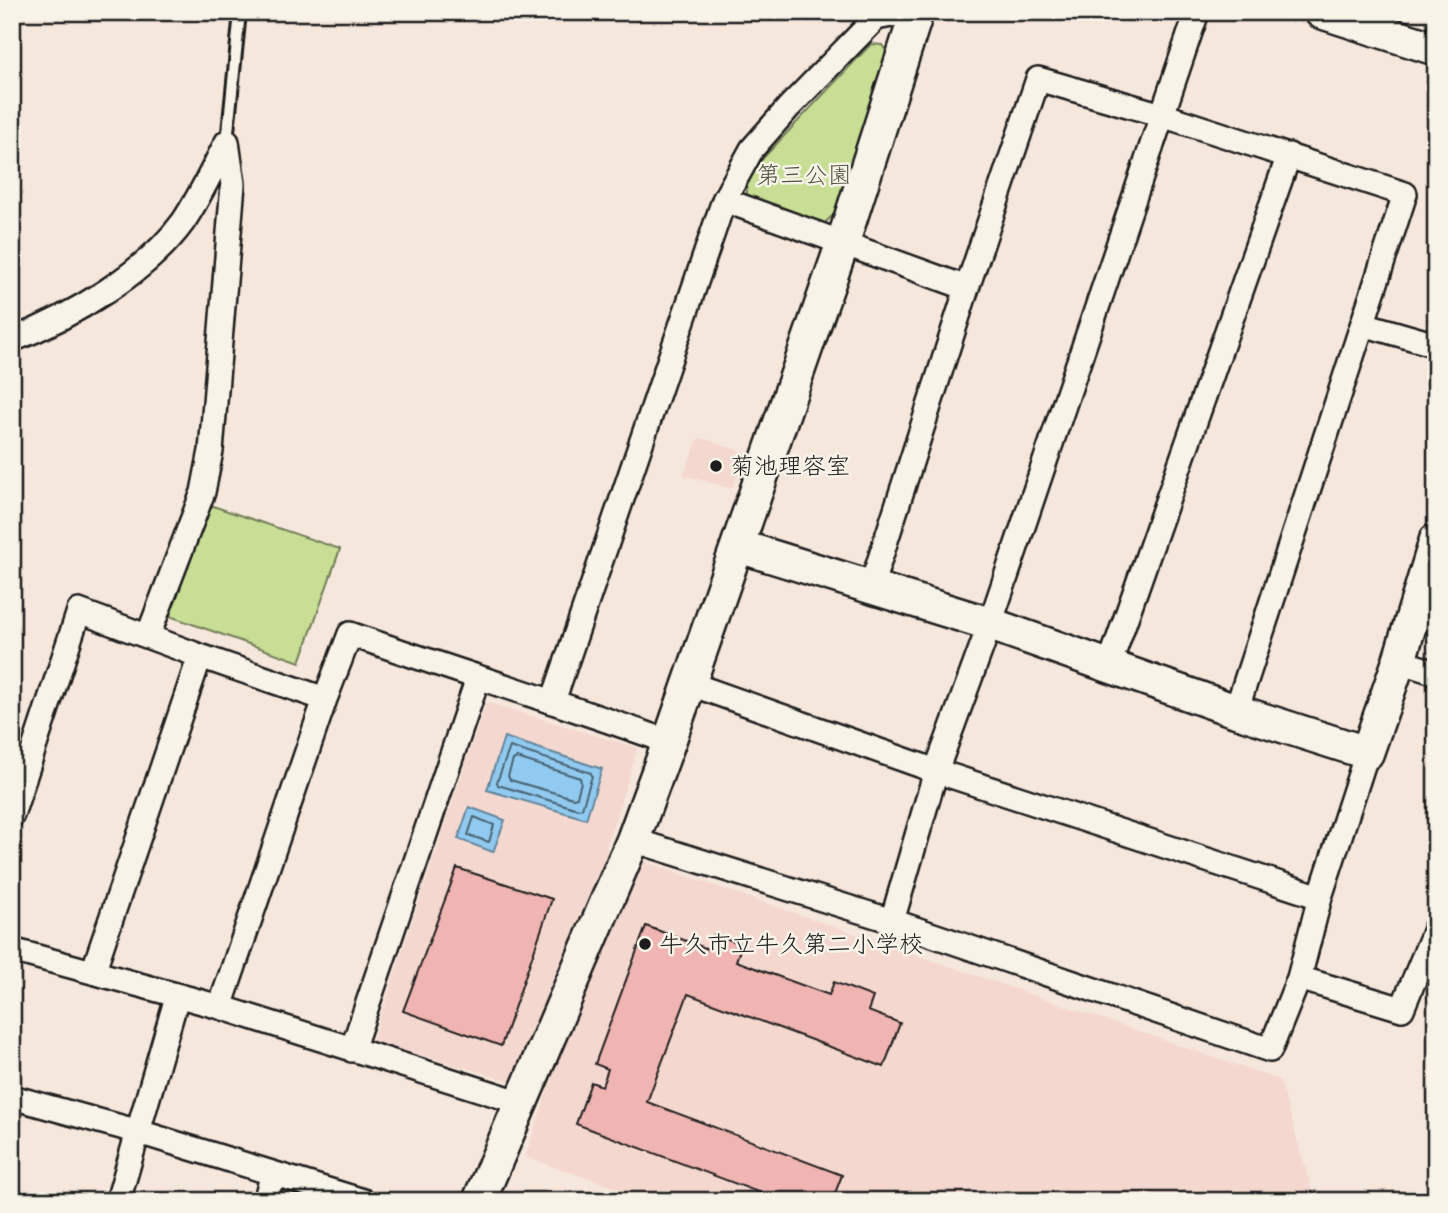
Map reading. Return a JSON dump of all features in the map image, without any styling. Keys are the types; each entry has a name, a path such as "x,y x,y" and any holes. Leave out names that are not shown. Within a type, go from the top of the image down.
{"street":[{"path":"554,701 724,200 752,149 798,97 876,18 907,12"},
{"path":"479,1201 633,840 843,242 917,12"},
{"path":"892,921 936,771 990,624 1197,12"},
{"path":"1321,12 1436,49"},
{"path":"871,587 967,288 1038,79 1162,115 1405,194 1236,711"},
{"path":"12,340 47,326 97,297 155,255 184,221 228,142"},
{"path":"148,636 203,492 211,451 233,184 228,142"},
{"path":"1109,666 1289,155"},
{"path":"724,200 967,288"},
{"path":"1363,324 1436,345"},
{"path":"633,840 892,921 1270,1050 1299,978 1320,897 1399,661 1436,540"},
{"path":"738,546 990,624 1236,711 1367,753"},
{"path":"12,816 79,611 325,699"},
{"path":"220,1007 325,699 350,634 669,742"},
{"path":"93,972 200,656"},
{"path":"1399,661 1436,673"},
{"path":"352,1050 478,678"},
{"path":"688,683 936,771 1320,897"},
{"path":"1299,978 1402,1009 1436,927"},
{"path":"12,950 220,1007 522,1103"},
{"path":"118,1201 177,997"},
{"path":"12,1097 139,1132 363,1201"},
{"path":"265,1201 273,1174"}],"lane":[{"path":"228,142 240,12"}],"shaded area":[{"path":"699,437 747,453 732,489 683,475"},
{"name":"牛久市立牛久第二小学校","path":"486,702 638,748 606,848 1280,1080 1315,1201 655,1201 525,1157 547,1092 372,1041"}],"green space":[{"name":"第三公園","path":"871,44 882,45 888,54 887,69 834,214 820,228 748,202 746,182 751,171"},
{"path":"201,502 340,549 300,662 158,612"}],"water":[{"path":"504,737 602,769 586,819 487,790"},
{"path":"469,807 505,820 493,852 458,839"}],"building":[{"path":"457,868 552,899 501,1046 403,1011"},
{"path":"646,926 708,949 714,934 742,944 736,961 829,995 834,982 873,997 868,1011 900,1023 884,1067 688,994 647,1102 842,1175 832,1201 782,1201 576,1124 591,1082 602,1086 608,1069 595,1064"}],"place":[{"name":"菊池理容室","path":"716,466"},
{"name":"牛久市立牛久第二小学校","path":"645,944"}]}
